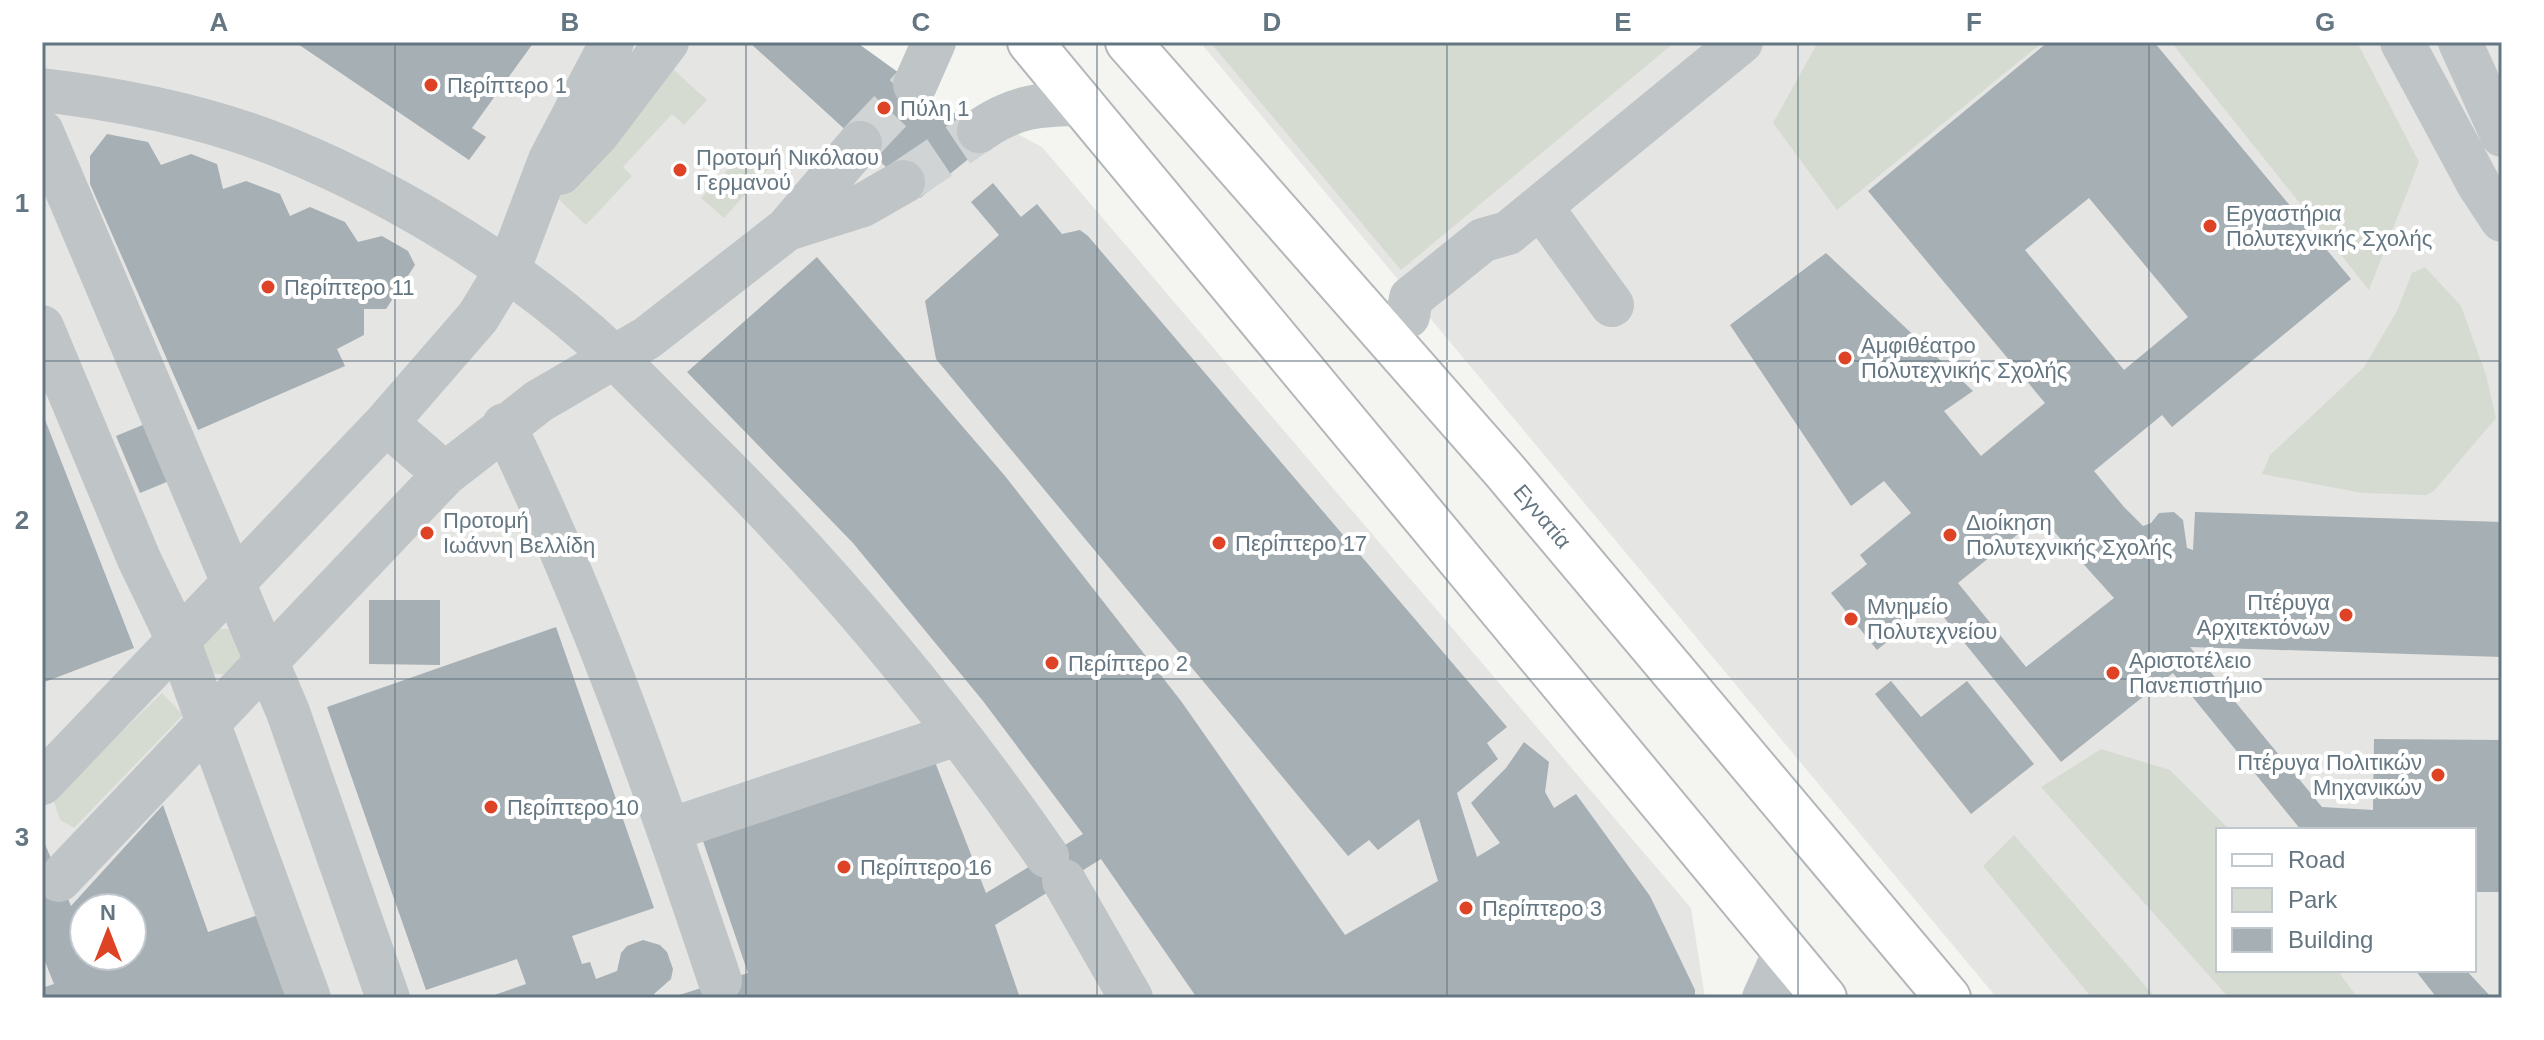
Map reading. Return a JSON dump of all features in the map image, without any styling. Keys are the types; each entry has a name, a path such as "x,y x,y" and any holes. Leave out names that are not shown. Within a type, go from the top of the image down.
{"main road":[{"path":"1030,42 1824,998"},
{"name":"Εγνατία","path":"1128,42 1396,326 1948,998"}],"street":[{"path":"42,783 386,423 463,336 506,272 542,187 550,160 612,42"},
{"path":"542,187 569,166 598,133 667,42"},
{"path":"915,85 934,42"},
{"path":"1396,326 1411,298 1483,240 1524,220 1741,42"},
{"path":"2402,42 2479,185 2502,220"},
{"path":"2460,42 2502,135"},
{"path":"42,90 179,114 289,150 395,202 506,272 613,356 811,557 957,734 1056,869 1131,998"},
{"path":"979,131 1000,116 1018,109 1082,104"},
{"path":"42,132 297,736 388,998"},
{"path":"59,880 445,474 504,425 647,338 787,229 860,143"},
{"path":"787,229 863,205 903,182"},
{"path":"1524,220 1612,305"},
{"path":"42,327 139,559 178,640 309,998"},
{"path":"386,423 445,474"},
{"path":"504,425 576,579 669,830 720,981"},
{"path":"669,830 957,734"},
{"path":"1764,998 1785,952"}],"shaded area":[{"path":"42,42 856,42 992,140 1007,128 1042,147 1691,908 1705,998 42,998"},
{"name":"Αριστοτέλειο Πανεπιστήμιο","path":"1200,42 2502,42 2502,998 1997,998"}],"green space":[{"path":"1210,42 1675,42 1401,270"},
{"path":"1818,42 2043,42 1837,210 1773,123"},
{"path":"2171,42 2357,42 2419,162 2369,290"},
{"path":"673,69 707,100 684,125 672,114 623,167 632,176 586,225 555,196"},
{"path":"748,148 770,167 724,218 701,198"},
{"path":"2425,267 2461,306 2486,375 2496,418 2434,491 2426,495 2362,493 2262,474 2270,455 2364,367 2397,311 2412,273"},
{"path":"215,629 230,629 247,652 227,675 211,673 200,644"},
{"path":"162,693 183,715 74,828 60,820 53,798"},
{"path":"2101,749 2170,770 2228,828 2216,828 2216,972 2338,972 2358,998 2229,998 2041,787"},
{"path":"2014,835 2156,998 2092,998 1983,866"}],"building":[{"name":"Περίπτερο 1","path":"295,42 534,42 472,128 486,137 469,160"},
{"name":"Πύλη 1","path":"749,42 856,42 992,140 920,198"},
{"path":"2048,42 2154,42 2351,279 2172,427 2162,415 2094,471 2143,526 2151,523 2159,513 2174,512 2183,520 2187,548 2193,550 2195,512 2502,522 2502,657 2190,647 2322,807 2373,810 2374,739 2502,740 2502,892 2476,892 2476,828 2299,828 2173,673 2061,762 1933,604 1877,650 1831,593 1867,564 1860,555 1911,513 1884,481 1851,506 1730,325 1826,253 1973,391 1944,411 1981,456 2045,403 1868,191","holes":["2089,198 2188,317 2124,370 2025,250","2040,516 2114,598 2026,667 1958,583"]},
{"name":"Περίπτερο 11","path":"107,134 148,142 161,165 191,154 217,164 223,189 246,181 280,194 290,216 310,207 345,222 358,242 382,236 408,251 415,265 386,309 364,309 364,335 337,349 345,366 198,430 90,184 90,156"},
{"path":"993,183 1021,217 1037,204 1062,234 1080,230 1088,236 1507,727 1487,743 1498,759 1457,793 1477,857 1500,843 1471,803 1506,768 1524,742 1549,762 1545,792 1554,808 1576,794 1650,896 1695,990 1695,998 1197,998 1101,859 995,925 1020,998 670,998 748,973 703,841 935,762 986,893 1083,834 983,701 853,543 687,372 817,257 1005,476 1181,701 1345,935 1438,881 1419,819 1378,850 1369,840 1348,856 936,359 925,301 999,235 971,202"},
{"path":"42,412 134,648 42,683"},
{"path":"145,424 169,481 140,493 116,436"},
{"path":"369,600 440,600 440,665 369,664"},
{"name":"Περίπτερο 10","path":"556,627 654,908 572,936 582,964 590,962 596,979 617,971 621,953 627,946 643,940 660,945 667,952 673,969 671,979 654,994 656,998 486,998 526,984 517,959 426,990 327,707"},
{"path":"1891,681 1921,717 1967,681 2034,764 1971,814 1875,694"},
{"path":"163,805 208,932 267,912 296,998 42,998 42,988 54,984 42,954 42,837 68,899 68,972 148,972 148,892 84,892"},
{"path":"2417,972 2468,972 2492,998 2437,998"}],"tunnel":[{"path":"860,143 915,85"},
{"path":"903,182 979,131"}],"place":[{"name":"Περίπτερο 1","path":"431,85"},
{"name":"Πύλη 1","path":"884,108"},
{"name":"Προτομή Νικόλαου Γερμανού","path":"680,170"},
{"name":"Εργαστήρια Πολυτεχνικής Σχολής","path":"2210,226"},
{"name":"Περίπτερο 11","path":"268,287"},
{"name":"Αμφιθέατρο Πολυτεχνικής Σχολής","path":"1845,358"},
{"name":"Προτομή Ιωάννη Βελλίδη","path":"427,533"},
{"name":"Διοίκηση Πολυτεχνικής Σχολής","path":"1950,535"},
{"name":"Περίπτερο 17","path":"1219,543"},
{"name":"Πτέρυγα Αρχιτεκτόνων","path":"2346,615"},
{"name":"Μνημείο Πολυτεχνείου","path":"1851,619"},
{"name":"Περίπτερο 2","path":"1052,663"},
{"name":"Αριστοτέλειο Πανεπιστήμιο","path":"2113,673"},
{"name":"Πτέρυγα Πολιτικών Μηχανικών","path":"2438,775"},
{"name":"Περίπτερο 10","path":"491,807"},
{"name":"Περίπτερο 16","path":"844,867"},
{"name":"Περίπτερο 3","path":"1466,908"}]}
